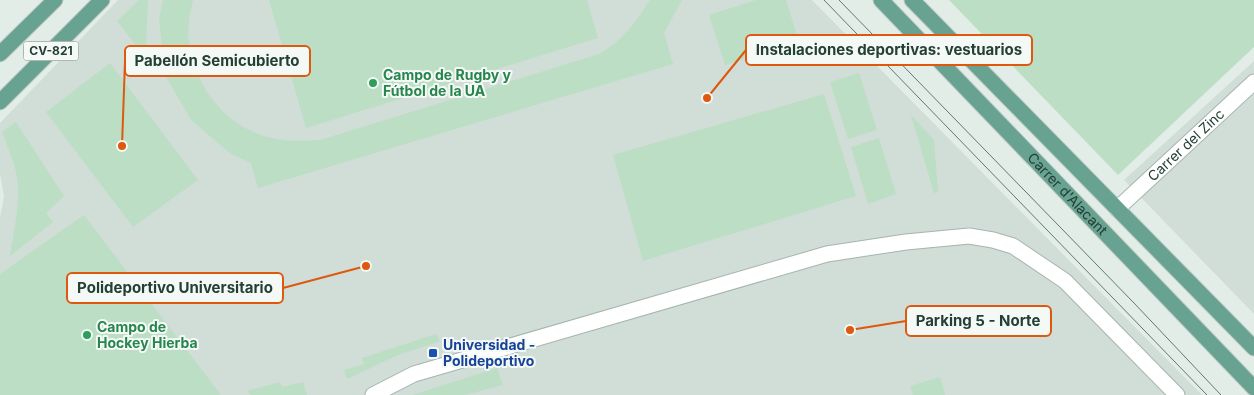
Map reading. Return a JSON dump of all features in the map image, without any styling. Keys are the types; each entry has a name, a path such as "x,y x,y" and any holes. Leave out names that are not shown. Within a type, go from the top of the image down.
{"main road":[{"name":"CV-821","path":"0,54 55,0"},
{"name":"CV-821","path":"0,102 102,0"},
{"name":"Carrer d'Alacant","path":"881,0 1254,388"},
{"name":"Carrer d'Alacant","path":"912,0 1254,348"}],"street":[{"name":"Carrer del Zinc","path":"1117,209 1254,82"},
{"path":"373,395 414,374 827,254 906,242 968,236 993,240 1013,246 1064,281 1177,395"}],"shaded area":[{"path":"118,0 812,0 1202,395 0,395 0,217 4,197 0,174 0,123"},
{"path":"1254,61 1254,314 1124,180"}],"green space":[{"path":"139,0 148,0 146,47 151,65 117,21"},
{"path":"163,0 193,0 188,31 192,58 205,88 225,113 237,123 267,137 300,141 320,140 599,54 628,30 650,0 682,0 664,33 673,64 258,188 251,163 231,154 191,120 165,75 159,19"},
{"name":"Campo de Rugby y Fútbol de la UA","path":"269,0 587,0 598,38 306,128"},
{"path":"756,0 786,0 799,42 725,65 709,15"},
{"path":"949,0 1254,0 1254,47 1118,175"},
{"path":"110,63 198,180 133,227 46,112"},
{"path":"859,73 877,130 848,139 830,82"},
{"path":"824,94 856,196 643,261 613,155"},
{"path":"911,115 934,140 938,192 934,193"},
{"path":"16,122 64,196 46,213 53,222 10,256 17,212 18,190 15,168 2,132"},
{"path":"879,138 896,194 868,204 851,147"},
{"name":"Campo de Hockey Hierba","path":"84,215 221,395 0,395 0,274"},
{"path":"436,334 440,341 398,355 347,379 344,370 364,364 362,358"},
{"path":"497,368 503,385 465,395 412,395"},
{"path":"940,377 945,395 913,395 910,386"},
{"path":"280,382 282,387 303,382 307,395 251,395 247,391"}],"tram line":[{"path":"824,0 1207,395"},
{"path":"839,0 1221,395"}],"place":[{"name":"Campo de Rugby y Fútbol de la UA","path":"373,83"},
{"name":"Instalaciones deportivas: vestuarios","path":"707,98"},
{"name":"Pabellón Semicubierto","path":"122,146"},
{"name":"Polideportivo Universitario","path":"366,266"},
{"name":"Parking 5 - Norte","path":"850,330"},
{"name":"Campo de Hockey Hierba","path":"87,335"},
{"name":"Universidad - Polideportivo","path":"433,353"}]}
